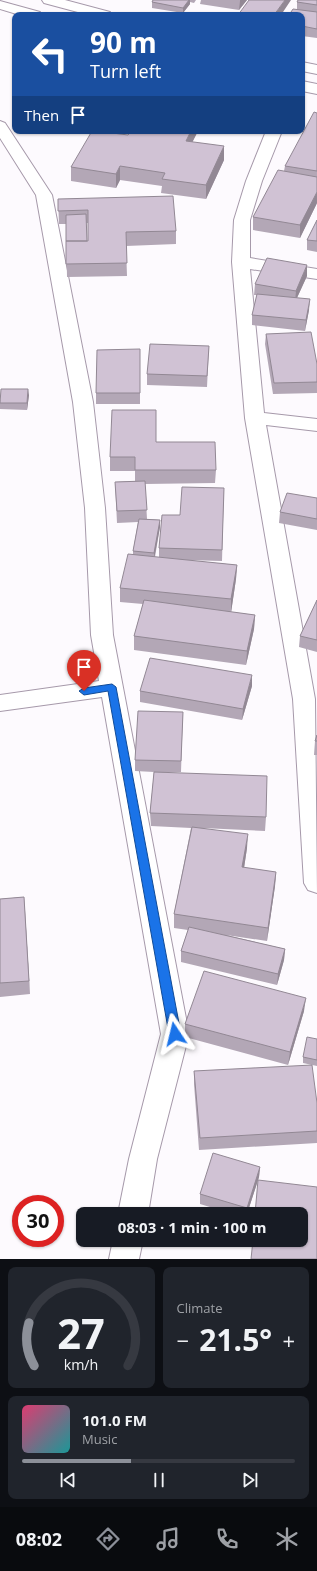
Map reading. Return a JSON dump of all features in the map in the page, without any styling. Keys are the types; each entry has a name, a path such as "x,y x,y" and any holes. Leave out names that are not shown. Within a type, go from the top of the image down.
{"street":[{"path":"49,0 94,12"},
{"path":"0,5 24,12"},
{"path":"305,67 317,70"},
{"path":"305,87 317,89"},
{"path":"0,126 44,195 83,402 95,508 102,636 175,1034 143,1159 133,1207"},
{"path":"273,134 254,180 242,220 241,262 256,418 310,701 317,883"},
{"path":"241,262 317,274"},
{"path":"256,418 317,425"},
{"path":"0,703 112,687"},
{"path":"124,1259 127,1247"}],"building":[{"path":"153,0 189,0 183,8 152,2"},
{"path":"249,0 285,0 276,12 240,12"},
{"path":"298,0 317,0 317,5 297,2"},
{"path":"293,9 317,12 317,29 305,27 305,12 291,12"},
{"path":"314,112 317,113 317,171 285,166 302,134 305,134 305,129"},
{"path":"90,134 190,134 186,141 224,146 206,185 162,179 165,173 120,166 116,174 71,167"},
{"path":"278,170 317,177 317,192 300,225 253,217"},
{"path":"173,196 176,231 126,232 127,263 66,264 66,241 88,241 88,210 58,211 58,199"},
{"path":"86,214 87,241 66,241 66,215"},
{"path":"317,220 317,241 307,240"},
{"path":"267,258 307,265 296,291 255,284"},
{"path":"257,294 310,299 306,320 252,315"},
{"path":"311,332 317,364 317,382 274,383 266,334"},
{"path":"150,344 209,346 207,376 147,374"},
{"path":"140,349 140,393 96,393 97,350"},
{"path":"1,389 28,389 27,403 0,403"},
{"path":"112,410 156,410 156,442 215,442 216,470 135,470 135,457 110,457"},
{"path":"145,481 147,510 117,511 115,482"},
{"path":"182,487 224,488 222,550 159,548 162,515 180,515"},
{"path":"287,493 317,498 317,519 280,512"},
{"path":"139,519 160,520 154,553 133,551"},
{"path":"128,554 237,565 231,599 120,588"},
{"path":"144,600 255,615 247,651 134,636"},
{"path":"317,600 317,640 300,636"},
{"path":"150,658 252,675 243,709 140,691"},
{"path":"138,711 183,712 181,761 135,760"},
{"path":"154,772 267,776 266,817 150,813"},
{"path":"192,827 248,834 242,867 276,872 268,928 174,914"},
{"path":"24,897 29,981 0,983 0,899"},
{"path":"189,927 285,949 278,974 181,951"},
{"path":"204,971 306,998 290,1052 185,1024"},
{"path":"307,1037 317,1039 317,1060 303,1057"},
{"path":"312,1065 317,1103 317,1131 200,1138 194,1071"},
{"path":"213,1153 260,1167 247,1207 200,1194"},
{"path":"258,1180 317,1187 317,1259 251,1259 252,1247 308,1247 308,1207 256,1207"}],"route":[{"path":"84,691 112,687 175,1034"}]}
